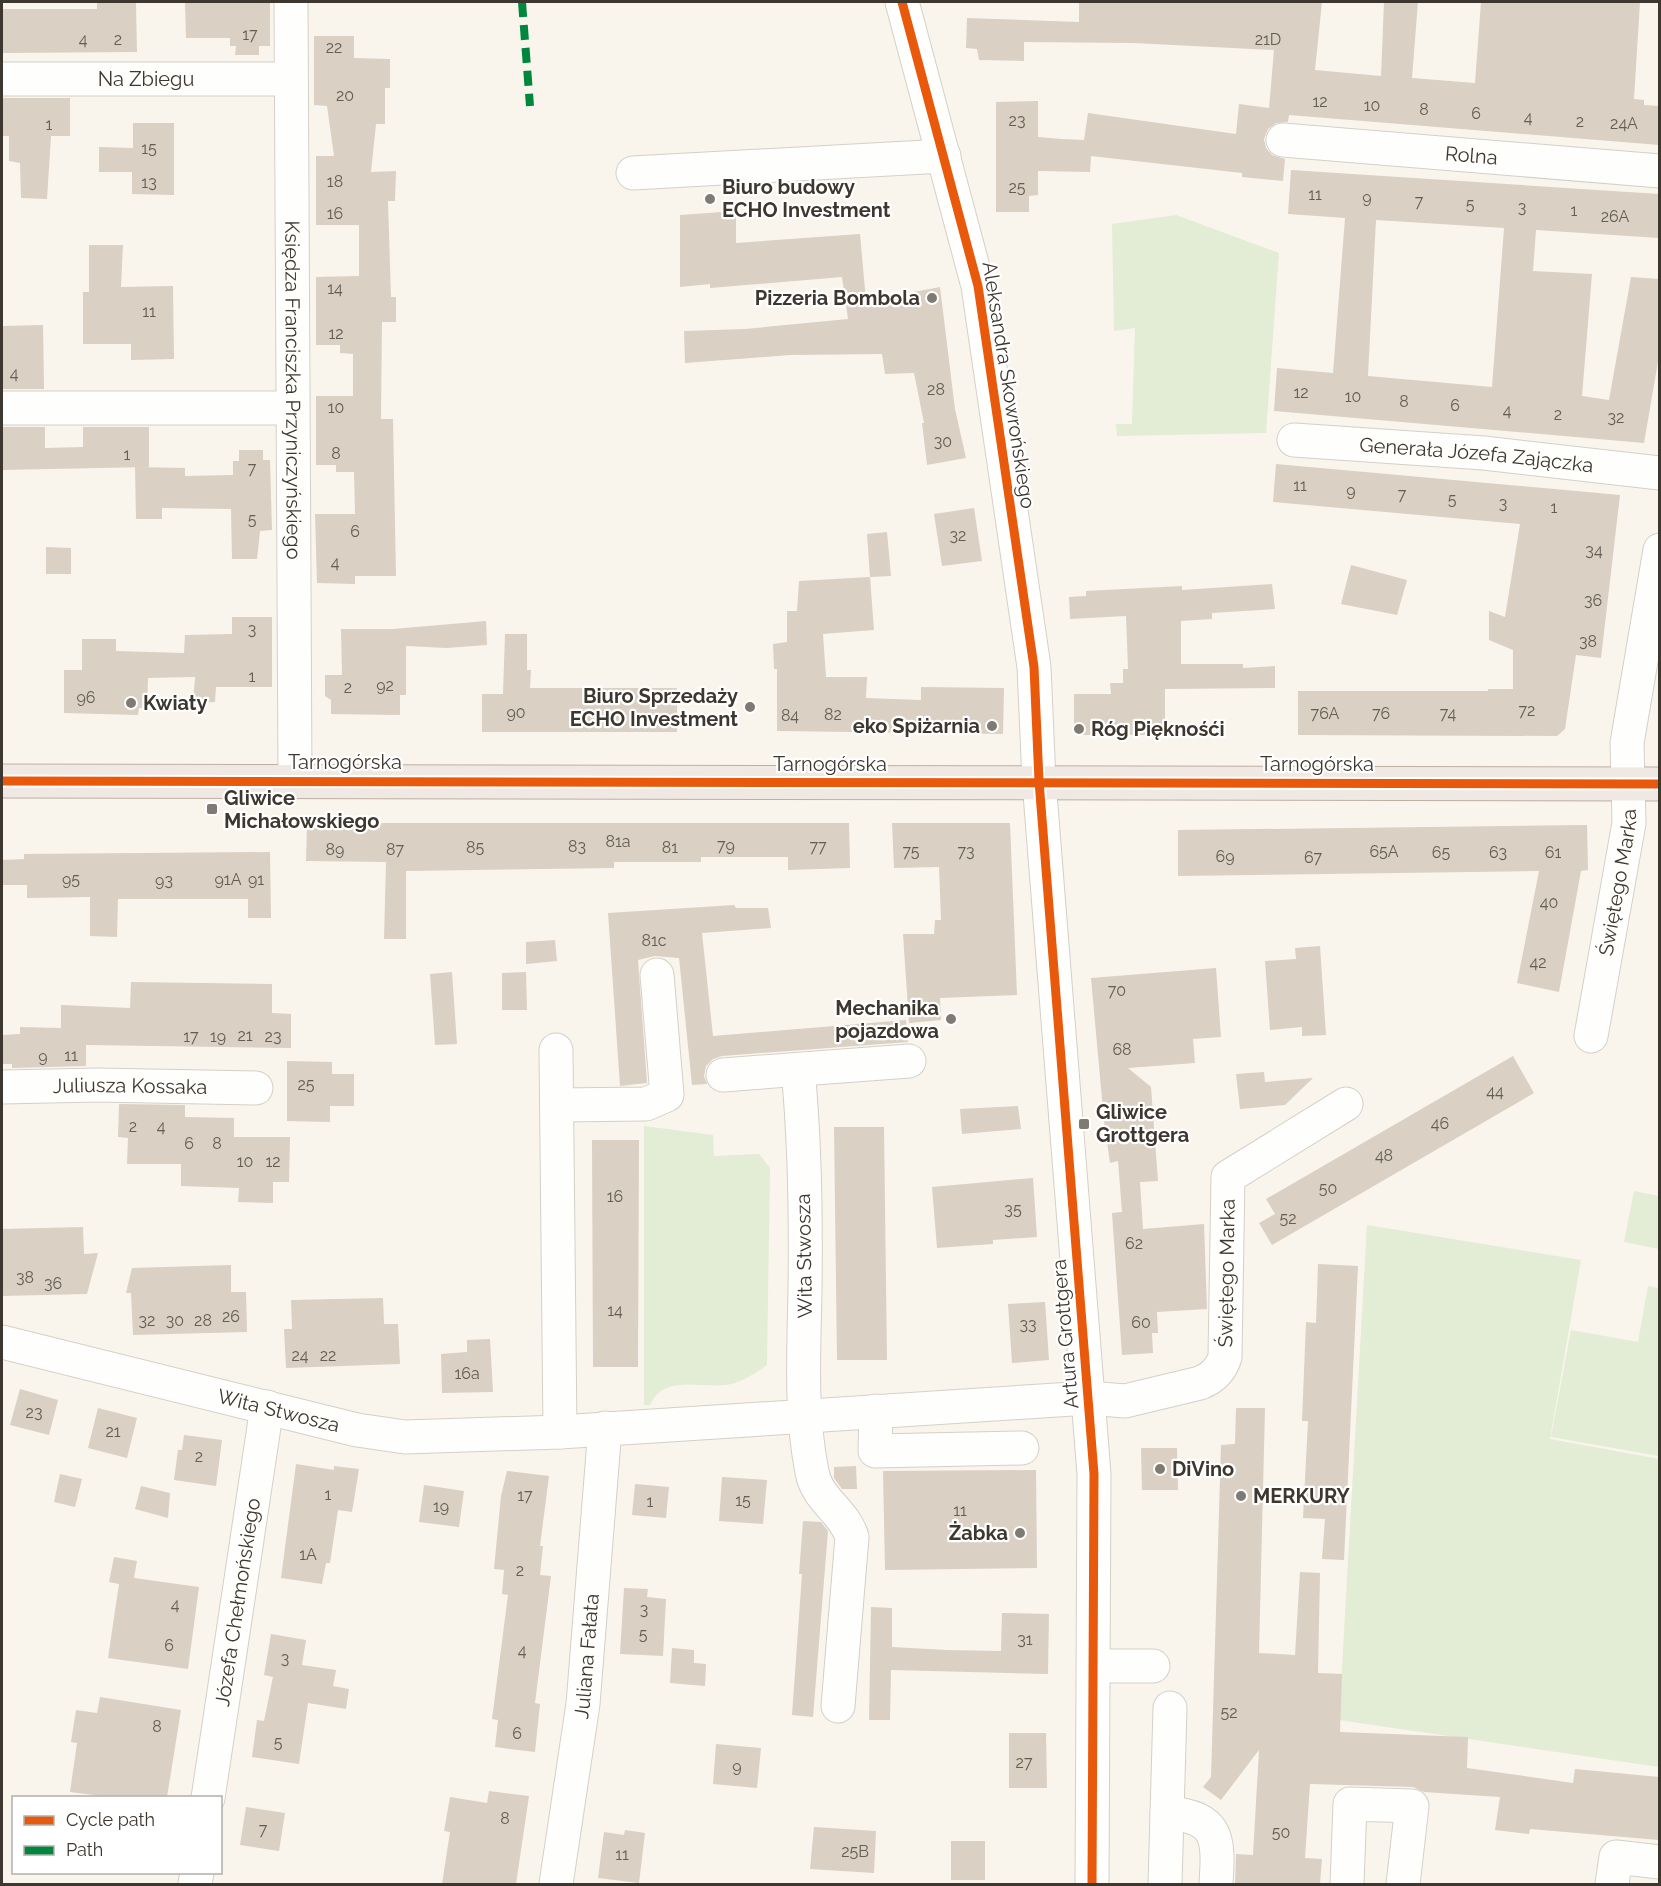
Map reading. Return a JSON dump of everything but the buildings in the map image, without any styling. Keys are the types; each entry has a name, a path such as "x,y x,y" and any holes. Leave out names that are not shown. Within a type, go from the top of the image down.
{"main road":[{"name":"Tarnogórska","path":"2,781 295,779 1644,784"}],"street":[{"name":"Księdza Franciszka Przyniczyńskiego","path":"291,2 295,779"},
{"name":"Aleksandra Skowrońskiego","path":"902,2 978,286 1034,668 1039,781"},
{"name":"Na Zbiegu","path":"2,79 290,79"},
{"name":"Rolna","path":"1283,140 1659,171"},
{"path":"633,173 944,156"},
{"path":"2,408 292,408"},
{"name":"Generała Józefa Zajączka","path":"1294,440 1484,453 1659,473"},
{"name":"Świętego Marka","path":"1591,1036 1629,823 1644,784 1627,743 1658,561"},
{"name":"Artura Grottgera","path":"1039,781 1094,1473 1095,1666 1092,1884"},
{"path":"557,1105 646,1104 668,1095 657,975"},
{"path":"556,1050 560,1432"},
{"path":"723,1075 799,1083 909,1061"},
{"name":"Wita Stwosza","path":"799,1083 805,1256 805,1416"},
{"name":"Juliusza Kossaka","path":"2,1087 98,1085 256,1089"},
{"name":"Świętego Marka","path":"1088,1398 1125,1401 1148,1397 1200,1383 1216,1373 1225,1357 1228,1178 1346,1104"},
{"name":"Wita Stwosza","path":"2,1342 357,1430 405,1437 560,1432 1088,1398"},
{"name":"Józefa Chełmońskiego","path":"208,1796 267,1407"},
{"path":"876,1411 875,1451 1022,1448"},
{"path":"805,1416 816,1486 848,1523 852,1537 838,1706"},
{"name":"Juliana Fałata","path":"556,1884 583,1704 604,1428"},
{"path":"1095,1666 1153,1666"},
{"path":"1165,1884 1170,1708"},
{"path":"1347,1884 1350,1804 1412,1806 1403,1884"},
{"path":"1167,1813 1190,1815 1202,1819 1211,1830 1218,1862 1216,1884"},
{"path":"1612,1884 1616,1857 1659,1862"}],"green space":[{"path":"1176,215 1279,253 1266,433 1117,436 1116,424 1132,424 1135,328 1114,331 1112,224"},
{"path":"644,1126 713,1135 714,1156 759,1154 770,1168 767,1365 735,1383 676,1385 666,1388 650,1405 644,1405"},
{"path":"1634,1191 1659,1196 1659,1249 1624,1242"},
{"path":"1367,1225 1581,1260 1550,1439 1659,1459 1659,1767 1339,1720"},
{"path":"1648,1286 1659,1288 1659,1456 1551,1437 1571,1330 1638,1342"}],"marked path":[{"path":"522,2 530,106"}],"cycle path":[{"path":"902,2 978,286 1034,667 1039,781 1094,1474 1092,1884"},
{"path":"2,781 1660,784"}],"place":[{"name":"Biuro budowy ECHO Investment","path":"710,199"},
{"name":"Pizzeria Bombola","path":"932,298"},
{"name":"Kwiaty","path":"131,703"},
{"name":"Biuro Sprzedaży ECHO Investment","path":"750,707"},
{"name":"eko Spiżarnia","path":"992,726"},
{"name":"Róg Pięknośći","path":"1079,729"},
{"name":"Gliwice Michałowskiego","path":"212,809"},
{"name":"Mechanika pojazdowa","path":"951,1019"},
{"name":"Gliwice Grottgera","path":"1084,1124"},
{"name":"DiVino","path":"1160,1469"},
{"name":"MERKURY","path":"1241,1496"},
{"name":"Żabka","path":"1020,1533"}]}
